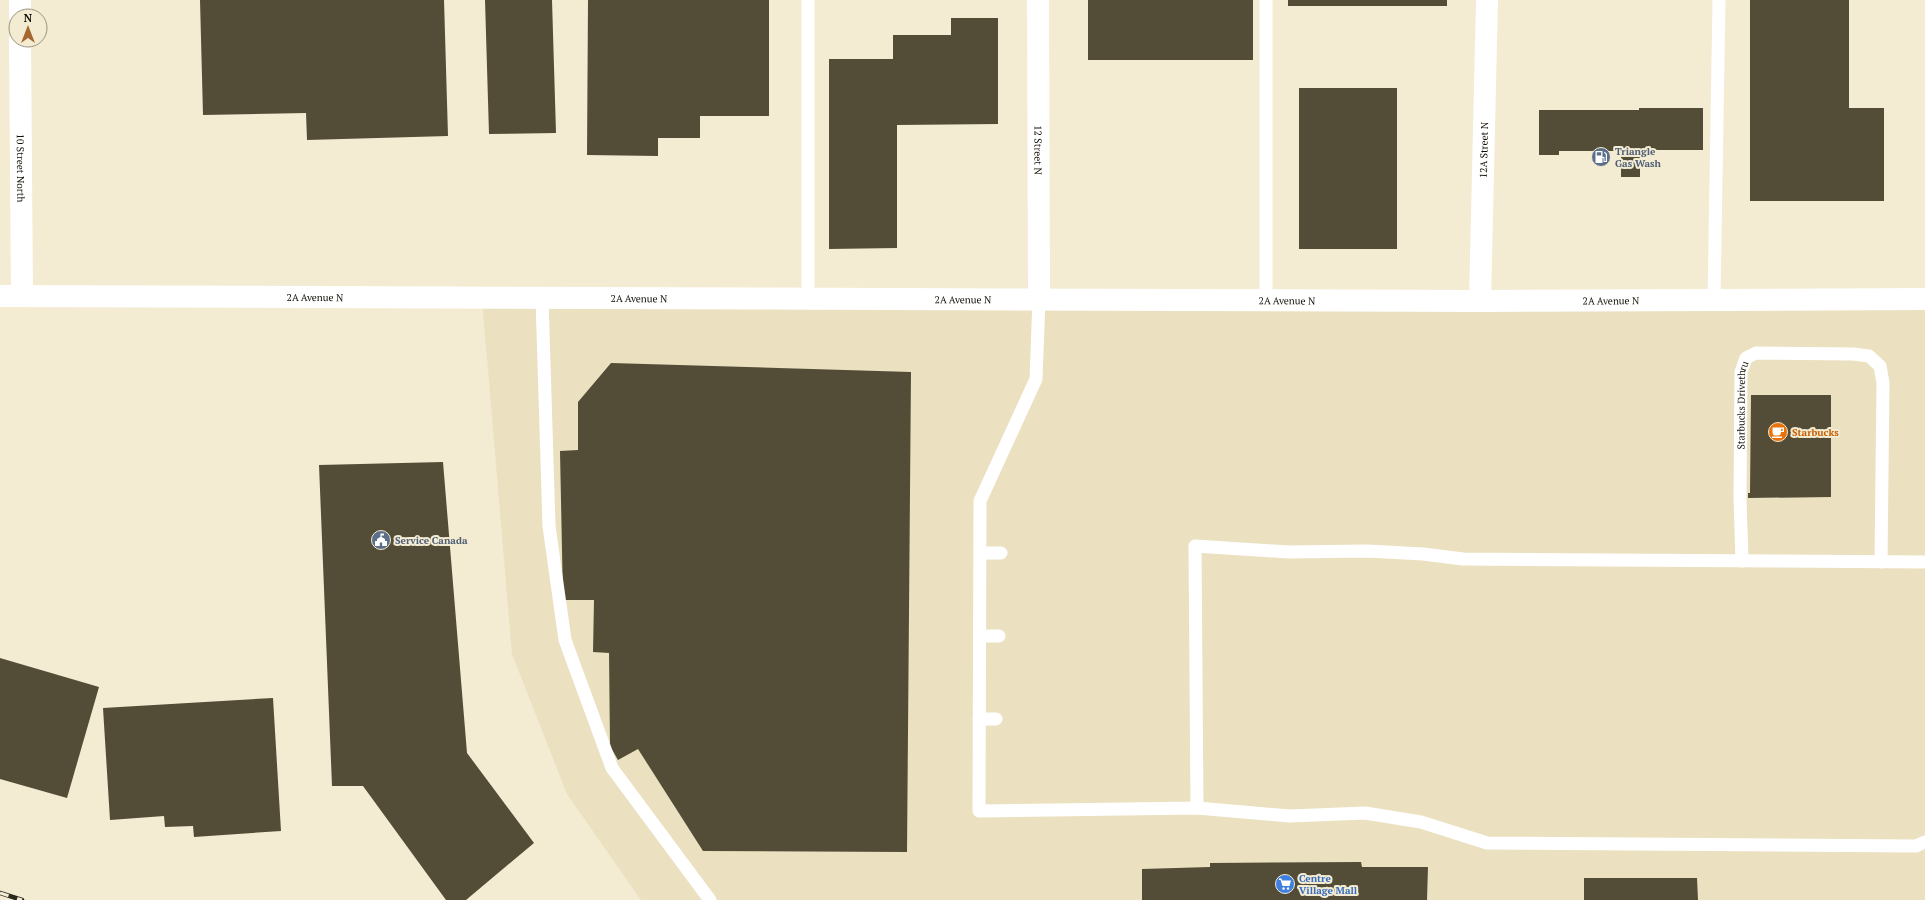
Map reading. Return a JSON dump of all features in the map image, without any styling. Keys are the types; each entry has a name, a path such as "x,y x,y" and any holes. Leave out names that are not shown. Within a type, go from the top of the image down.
{"street":[{"name":"12 Street N","path":"1038,0 1039,299"},
{"name":"12A Street N","path":"1480,301 1487,0"},
{"name":"10 Street North","path":"20,48 22,296"},
{"name":"2A Avenue N","path":"0,296 1480,301 1925,299"}],"lane":[{"path":"808,0 808,299"},
{"path":"1266,0 1266,300"},
{"path":"1714,300 1719,0"},
{"path":"542,298 549,526 565,640 612,768 710,900"},
{"path":"1039,299 1036,379 980,501 979,811 1196,808 1290,816 1365,814 1421,822 1487,843 1916,846 1925,842"},
{"name":"Starbucks Drivethru","path":"1742,561 1741,372 1746,358 1756,353 1853,354 1869,356 1880,366 1883,383 1881,562"},
{"path":"1196,808 1195,546 1289,552 1367,551 1423,554 1463,559 1925,562"},
{"path":"980,552 1001,552"},
{"path":"980,636 999,636"},
{"path":"979,719 996,719"}],"shaded area":[{"path":"482,298 1925,299 1925,900 641,900 567,794 512,654"}],"building":[{"path":"200,0 444,0 448,136 307,140 306,113 203,115"},
{"path":"485,0 552,0 556,133 489,134"},
{"path":"588,0 769,0 769,116 700,116 700,138 658,138 658,156 587,155"},
{"path":"1088,0 1253,0 1253,60 1088,60"},
{"path":"1288,0 1447,0 1447,6 1288,6"},
{"path":"1750,0 1849,0 1849,108 1884,108 1884,201 1750,201"},
{"path":"951,18 998,18 998,124 897,125 897,248 829,249 829,59 893,59 893,35 951,35"},
{"path":"1299,88 1397,88 1397,249 1299,249"},
{"path":"1639,108 1703,108 1703,150 1640,150 1640,177 1621,177 1621,151 1559,151 1559,155 1539,155 1539,110 1639,110"},
{"path":"611,363 911,372 907,852 703,851 638,749 618,760 610,746 609,653 593,652 594,600 563,600 560,451 578,450 578,402"},
{"path":"1751,395 1831,395 1831,497 1748,498 1748,493 1750,493"},
{"path":"443,462 467,753 534,843 466,900 446,900 363,786 332,786 319,465"},
{"path":"0,658 99,687 67,798 0,779"},
{"path":"273,698 281,831 194,837 193,826 165,827 164,816 110,820 103,708"},
{"name":"Centre Village Mall","path":"1361,862 1362,867 1428,867 1427,900 1142,900 1142,869 1210,867 1210,863"},
{"path":"1584,878 1697,878 1698,900 1584,900"}],"railway":[{"path":"0,893 22,900"}],"place":[{"name":"Triangle Gas Wash","path":"1601,157"},
{"name":"Starbucks","path":"1778,432"},
{"name":"Service Canada","path":"381,540"},
{"name":"Centre Village Mall","path":"1285,884"}]}
